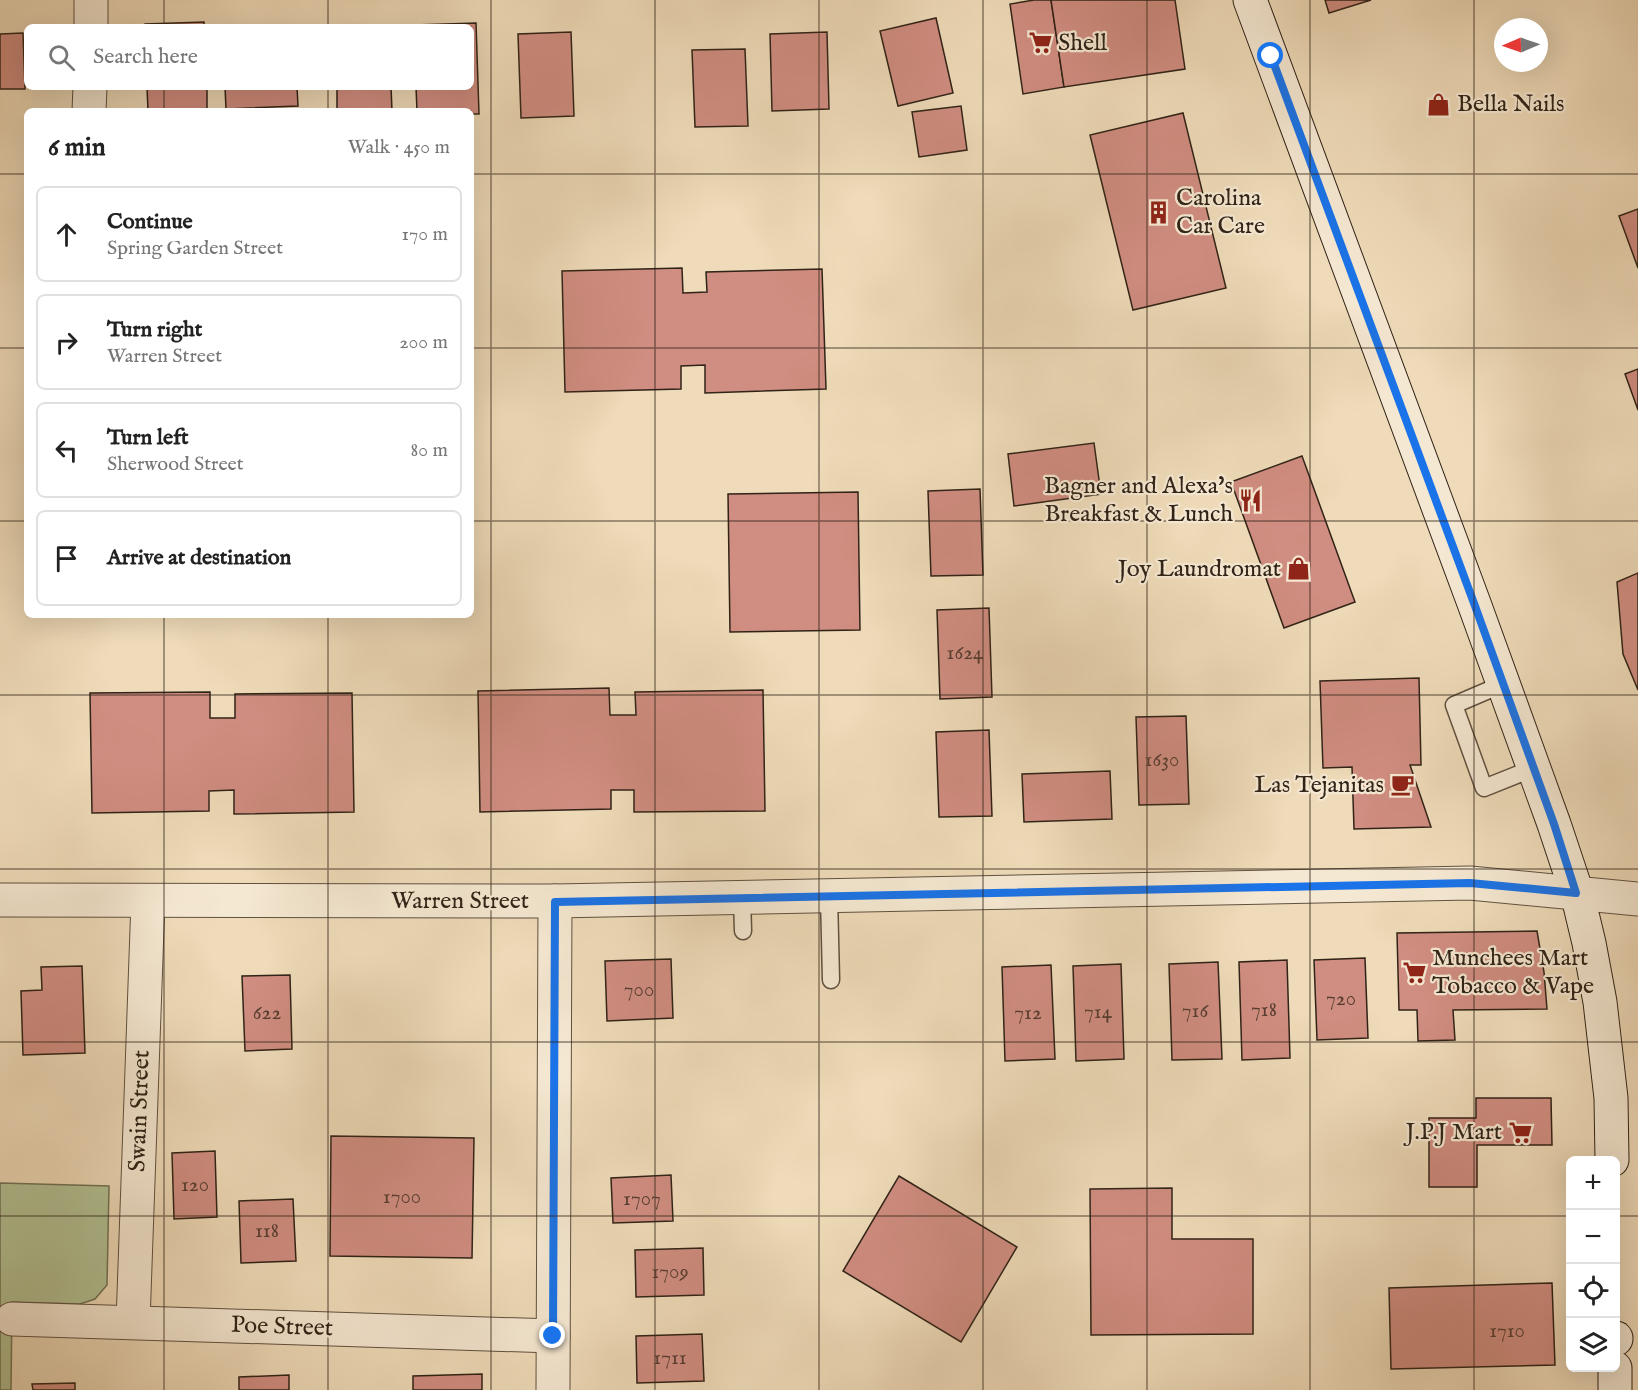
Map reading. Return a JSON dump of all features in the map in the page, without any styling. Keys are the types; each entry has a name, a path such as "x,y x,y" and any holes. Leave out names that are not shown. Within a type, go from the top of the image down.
{"street":[{"path":"91,0 91,24"},
{"path":"1250,0 1534,768 1576,893 1589,943 1600,1002 1611,1098 1612,1156"},
{"path":"89,108 90,90"},
{"name":"Warren Street","path":"0,900 555,902 1470,883 1638,899"},
{"name":"Swain Street","path":"133,1322 147,901"},
{"path":"553,1390 555,902"},
{"name":"Poe Street","path":"12,1319 553,1336"},
{"path":"1615,1372 1615,1390"}],"lane":[{"path":"1503,684 1455,705 1484,788 1534,768"},
{"path":"829,896 831,980"},
{"path":"742,898 743,931"}],"green space":[{"path":"0,1183 109,1186 107,1285 95,1299 80,1304 12,1302 11,1390 0,1390"}],"building":[{"path":"1051,0 1064,87 1023,94 1010,4"},
{"path":"1051,0 1175,0 1185,69 1064,87"},
{"path":"1325,0 1371,0 1329,13"},
{"path":"936,18 953,93 898,106 880,31"},
{"path":"204,22 204,24 145,24"},
{"path":"476,23 479,114 474,114 474,108 417,108 416,90 474,90 474,24 445,24"},
{"path":"571,32 574,116 521,118 518,34"},
{"path":"827,32 829,109 772,111 770,34"},
{"path":"23,33 24,89 0,89 0,34"},
{"path":"745,49 748,126 695,127 692,50"},
{"path":"147,90 207,90 207,108 148,108"},
{"path":"225,90 297,90 298,106 226,108"},
{"path":"337,90 391,90 392,108 337,108"},
{"path":"961,106 967,150 919,157 912,112"},
{"name":"Carolina Car Care","path":"1183,113 1226,288 1133,310 1090,135"},
{"path":"1638,209 1638,268 1619,216"},
{"path":"682,268 683,293 707,292 706,272 822,269 826,389 705,393 705,365 681,366 681,389 565,392 562,271"},
{"path":"1638,369 1638,410 1625,374"},
{"path":"1094,443 1101,494 1014,506 1008,454"},
{"path":"1302,456 1355,602 1284,628 1231,482"},
{"path":"980,489 983,575 931,576 928,491"},
{"path":"858,492 860,630 730,632 728,494"},
{"path":"1638,573 1638,690 1623,654 1617,582"},
{"path":"989,608 992,697 940,699 937,610"},
{"path":"1419,678 1421,765 1410,765 1431,827 1354,829 1352,767 1323,768 1320,681"},
{"path":"609,688 610,715 636,715 635,692 763,690 765,811 634,812 634,790 611,790 611,809 480,812 478,691"},
{"path":"210,692 210,718 235,718 235,694 352,693 354,812 234,814 234,790 209,791 209,811 92,813 90,693"},
{"path":"1186,716 1189,804 1139,805 1136,717"},
{"path":"989,730 992,816 939,817 936,732"},
{"path":"1110,771 1112,819 1024,822 1022,774"},
{"path":"1537,931 1547,1009 1453,1010 1455,1040 1418,1041 1417,1010 1399,1010 1397,933"},
{"path":"1365,958 1368,1038 1317,1040 1314,960"},
{"path":"671,959 673,1018 607,1021 605,961"},
{"path":"1287,960 1290,1058 1242,1060 1239,962"},
{"path":"1218,962 1222,1059 1172,1060 1169,964"},
{"path":"1121,964 1124,1059 1076,1061 1073,966"},
{"path":"1051,965 1055,1059 1005,1061 1002,967"},
{"path":"82,966 85,1053 23,1055 21,991 42,990 41,967"},
{"path":"290,975 292,1049 245,1051 242,976"},
{"path":"1476,1098 1551,1098 1552,1145 1477,1145 1477,1187 1429,1187 1429,1118 1476,1118"},
{"path":"331,1136 474,1138 472,1258 330,1256"},
{"path":"215,1151 217,1217 174,1219 172,1153"},
{"path":"671,1175 673,1221 613,1223 611,1178"},
{"path":"899,1176 1017,1247 961,1342 843,1271"},
{"path":"1172,1188 1172,1239 1253,1239 1253,1334 1091,1335 1090,1189"},
{"path":"293,1199 296,1261 241,1263 239,1201"},
{"path":"703,1248 704,1295 636,1297 635,1250"},
{"path":"1552,1283 1555,1365 1391,1369 1389,1288"},
{"path":"702,1334 704,1381 637,1383 636,1336"},
{"path":"482,1374 482,1390 413,1390 413,1376"},
{"path":"289,1375 289,1390 239,1390 239,1377"},
{"path":"75,1383 75,1390 33,1390 32,1384"}],"place":[{"name":"Shell","path":"1040,43"},
{"name":"Bella Nails","path":"1439,104"},
{"name":"Carolina Car Care","path":"1158,212"},
{"name":"Bagner and Alexa's Breakfast & Lunch","path":"1251,500"},
{"name":"Joy Laundromat","path":"1299,569"},
{"name":"Las Tejanitas","path":"1402,785"},
{"name":"Munchees Mart Tobacco & Vape","path":"1414,972"},
{"name":"J.P.J Mart","path":"1520,1132"}],"route":[{"path":"553,1336 555,902 1470,883 1576,893 1554,824 1475,606 1271,56"}]}
